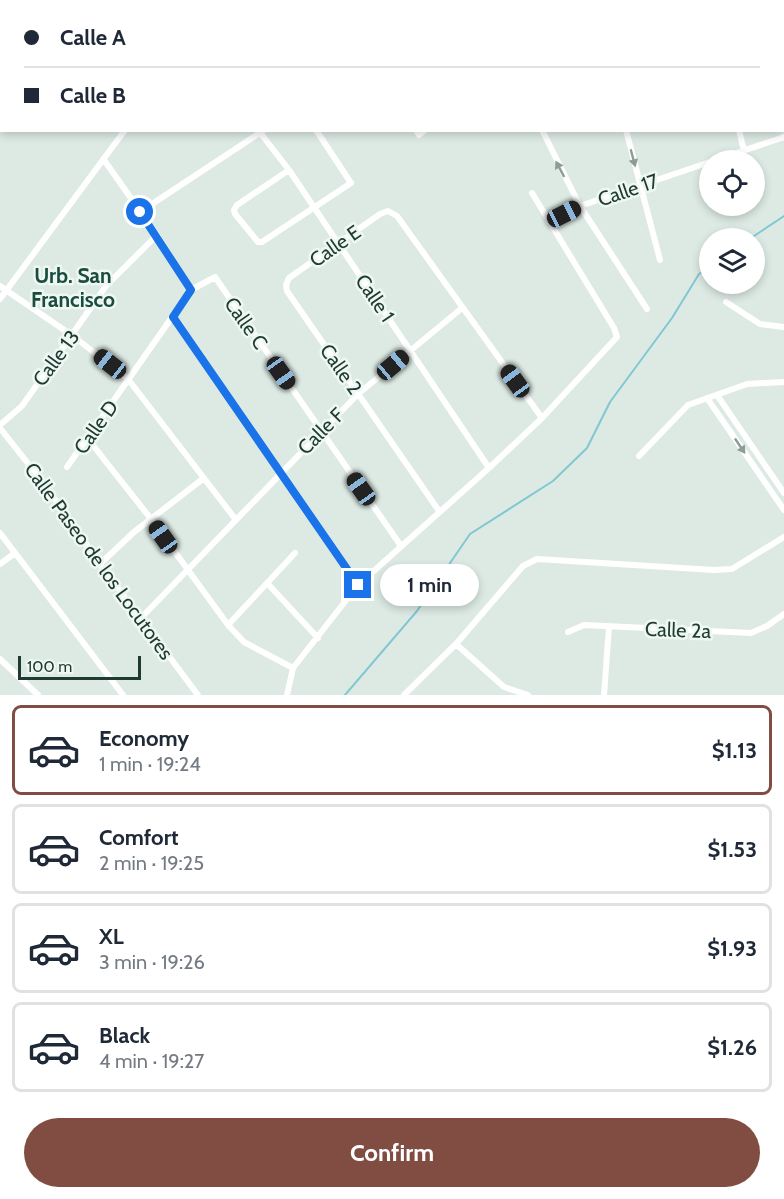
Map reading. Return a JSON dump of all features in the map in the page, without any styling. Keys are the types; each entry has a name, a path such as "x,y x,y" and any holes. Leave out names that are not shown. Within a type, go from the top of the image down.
{"street":[{"path":"0,299 122,132"},
{"path":"140,212 259,132"},
{"name":"Calle 1","path":"261,132 315,207 489,468"},
{"path":"289,170 237,205 234,210 258,242 262,242 351,183 317,132"},
{"path":"543,132 580,206 647,309"},
{"path":"627,132 660,260"},
{"path":"739,132 744,150"},
{"path":"747,150 784,137"},
{"path":"104,160 157,235 191,290"},
{"name":"Calle 17","path":"549,222 580,206 699,166"},
{"path":"287,695 293,668 358,585 542,418 616,337 614,328 532,193"},
{"name":"Calle E","path":"286,285 289,278 380,214 388,211 397,216 462,308"},
{"name":"Calle 13","path":"0,426 22,406 106,286 157,235"},
{"name":"Calle D","path":"67,467 191,290 215,277"},
{"name":"Calle C","path":"215,277 401,546"},
{"name":"Calle 2","path":"286,285 287,291 439,511"},
{"path":"0,286 73,336 128,379 236,520"},
{"path":"726,302 760,324 784,327"},
{"path":"462,308 542,418"},
{"name":"Calle F","path":"141,618 358,394 462,308"},
{"path":"173,317 358,585"},
{"path":"639,456 688,405 747,384 784,382"},
{"path":"717,395 784,493"},
{"path":"707,398 784,510"},
{"name":"Calle Paseo de los Locutores","path":"0,426 198,695"},
{"path":"88,439 151,519 187,572 228,625 244,642 293,668"},
{"path":"100,564 151,519 204,478"},
{"path":"0,533 123,695"},
{"path":"404,695 456,644 523,566 537,559 714,570 732,569 784,537"},
{"path":"0,564 15,553"},
{"path":"228,625 295,554"},
{"path":"267,583 318,638"},
{"name":"Calle 2a","path":"568,632 585,625 751,633 767,626 784,614"},
{"path":"604,695 609,627"},
{"path":"456,644 504,687 528,695"},
{"path":"0,659 38,695"}],"waterway":[{"path":"765,229 784,216"},
{"path":"345,695 417,611 470,534 553,481 587,448 610,402 672,318 699,274"}],"district":[{"name":"Urb. San Francisco","path":"73,287"}],"route":[{"path":"140,212 191,290 173,317 358,585"}]}
